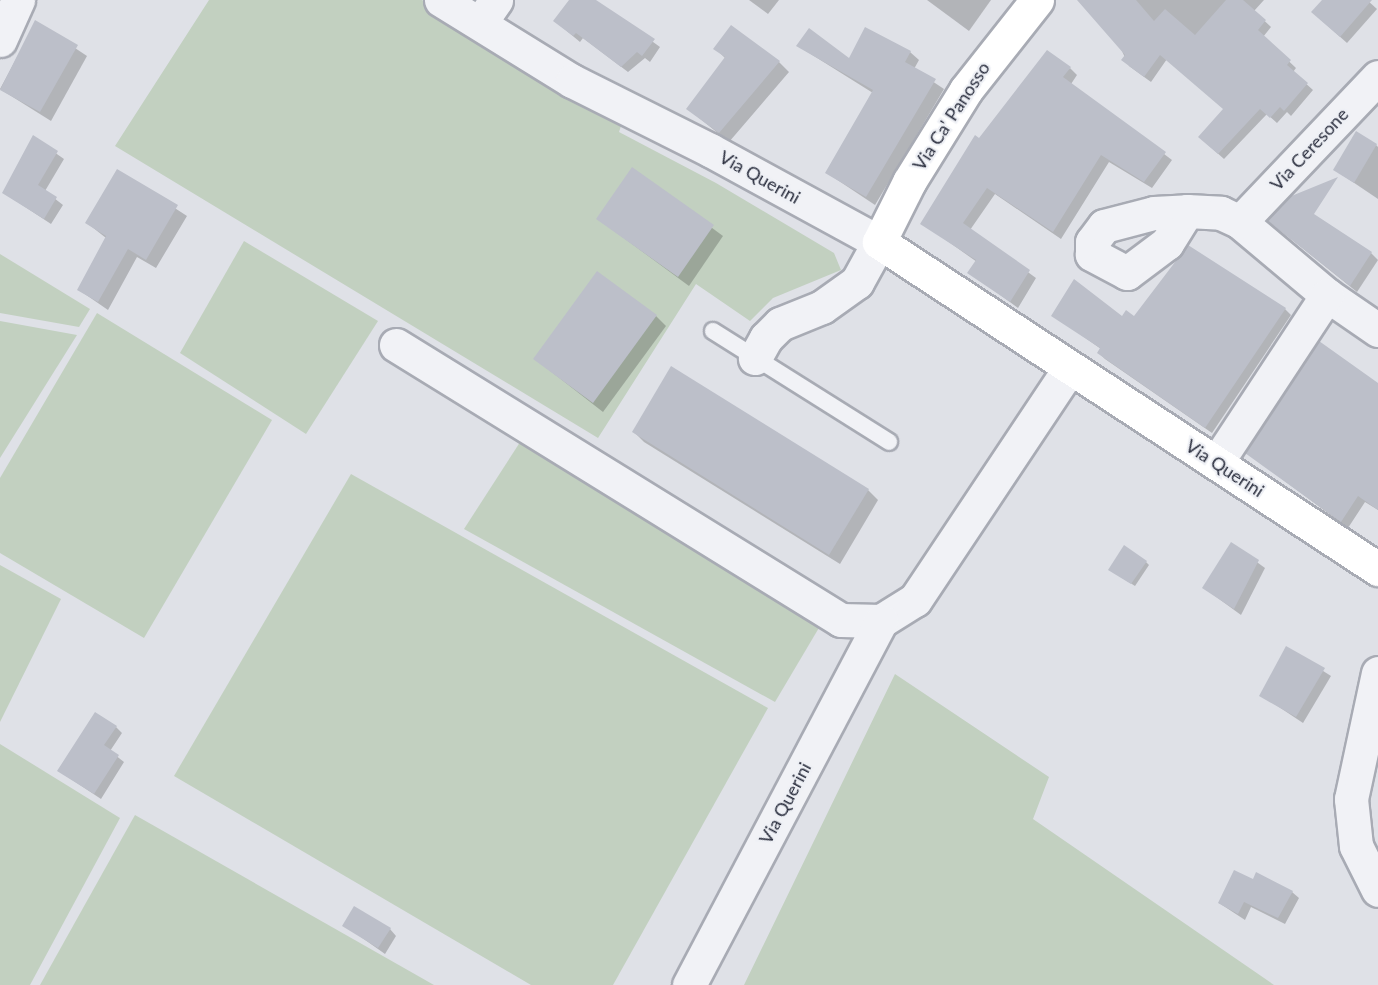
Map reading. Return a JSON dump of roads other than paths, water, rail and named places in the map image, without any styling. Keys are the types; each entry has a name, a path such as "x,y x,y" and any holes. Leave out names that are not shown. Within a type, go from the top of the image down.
{"street":[{"path":"0,40 18,0"},
{"name":"Via Querini","path":"441,0 488,11 572,81 710,150 879,242 1069,369 1217,462 1378,569"},
{"name":"Via Ca' Panosso","path":"879,242 909,182 966,90 1037,0"},
{"name":"Via Ceresone","path":"1240,222 1377,79"},
{"path":"1187,211 1221,213 1240,222 1327,295 1378,330"},
{"path":"755,358 766,338 780,324 822,307 857,282 879,242"},
{"path":"1217,462 1327,295"},
{"path":"396,345 841,620 881,621 915,600 1069,369"},
{"name":"Via Querini","path":"688,985 881,621"},
{"path":"1378,673 1351,800 1356,846 1378,890"}],"lane":[{"path":"713,331 889,442"}]}
